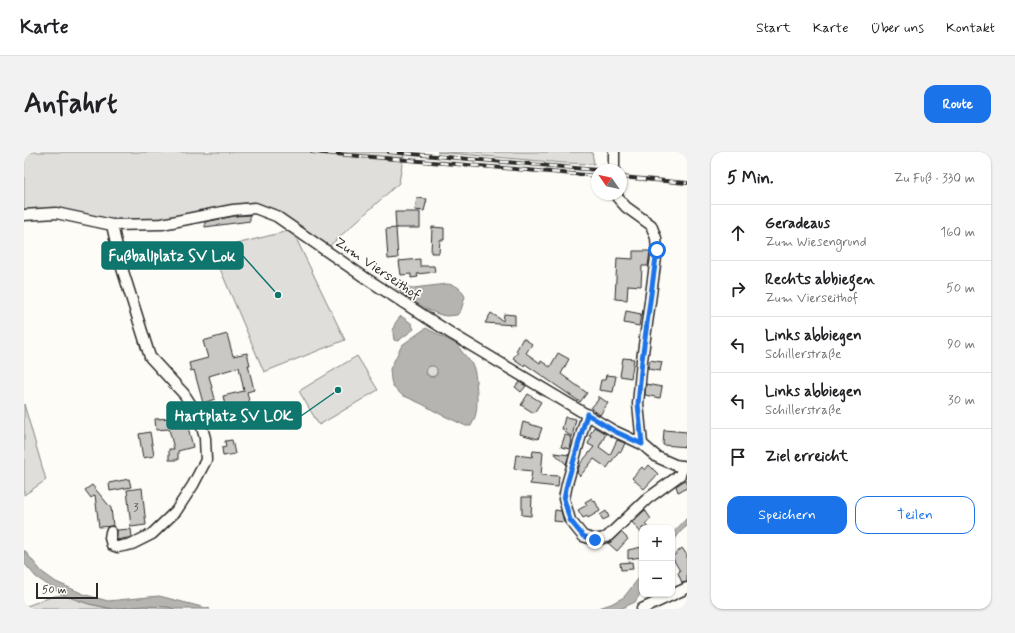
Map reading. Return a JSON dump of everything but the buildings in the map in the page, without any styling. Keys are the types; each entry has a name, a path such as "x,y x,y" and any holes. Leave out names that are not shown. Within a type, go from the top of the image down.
{"street":[{"path":"614,152 614,164"},
{"path":"620,200 626,207 651,225 656,238 657,250 642,360 638,404 642,444"},
{"name":"Zum Vierseithof","path":"24,215 56,213 112,225 162,224 233,210 255,208 276,216 367,279 459,338 614,431 642,444 657,457 675,465 685,466"},
{"path":"111,532 110,538 112,545 118,546 132,544 152,534 176,511 193,485 206,460 205,438 199,417 184,394 150,356 120,265 112,225"},
{"path":"587,414 564,499 570,520 583,536 595,540 607,537 647,499 680,475 685,466"},
{"path":"642,609 687,588"}],"shaded area":[{"path":"24,152 404,152 399,183 325,250 255,208 201,216 112,225 56,213 24,215"},
{"path":"437,152 592,152 594,164 563,163"},
{"path":"292,230 345,340 264,372 212,250"},
{"path":"447,284 458,288 462,291 465,297 461,310 457,315 441,315 427,309 395,287 395,285 413,288"},
{"path":"401,316 411,323 414,329 398,341 394,340 393,330 396,322"},
{"path":"426,328 458,345 473,366 475,376 477,409 471,426 466,426 402,395 393,387 390,369 402,345","holes":["430,366 434,366 437,369 437,374 434,377 430,377 426,374 426,369"]},
{"path":"357,356 378,390 319,425 299,391"},
{"path":"432,365 436,367 438,371 436,375 432,377 428,375 426,371 428,367"},
{"path":"24,404 46,480 24,495"},
{"path":"687,518 687,526 675,539 675,531"},
{"path":"24,550 42,572 56,582 86,595 108,601 159,596 210,609 175,609 168,607 144,606 113,609 89,604 63,595 36,577 24,563"},
{"path":"639,578 639,596 635,602 620,609 596,609 611,604 624,597"},
{"path":"63,595 89,604 113,609 24,609 24,607 54,596"},
{"path":"144,606 168,607 175,609 119,609"}],"railway":[{"path":"312,152 591,175"},
{"path":"389,152 591,169"},
{"path":"627,178 687,183"}],"place":[{"name":"Fußballplatz SV Lok","path":"278,295"},
{"name":"Hartplatz SV LOK","path":"338,390"}],"route":[{"path":"595,540 583,536 570,520 564,499 567,484 587,414 614,431 642,444 638,404 642,360 657,250"}]}
